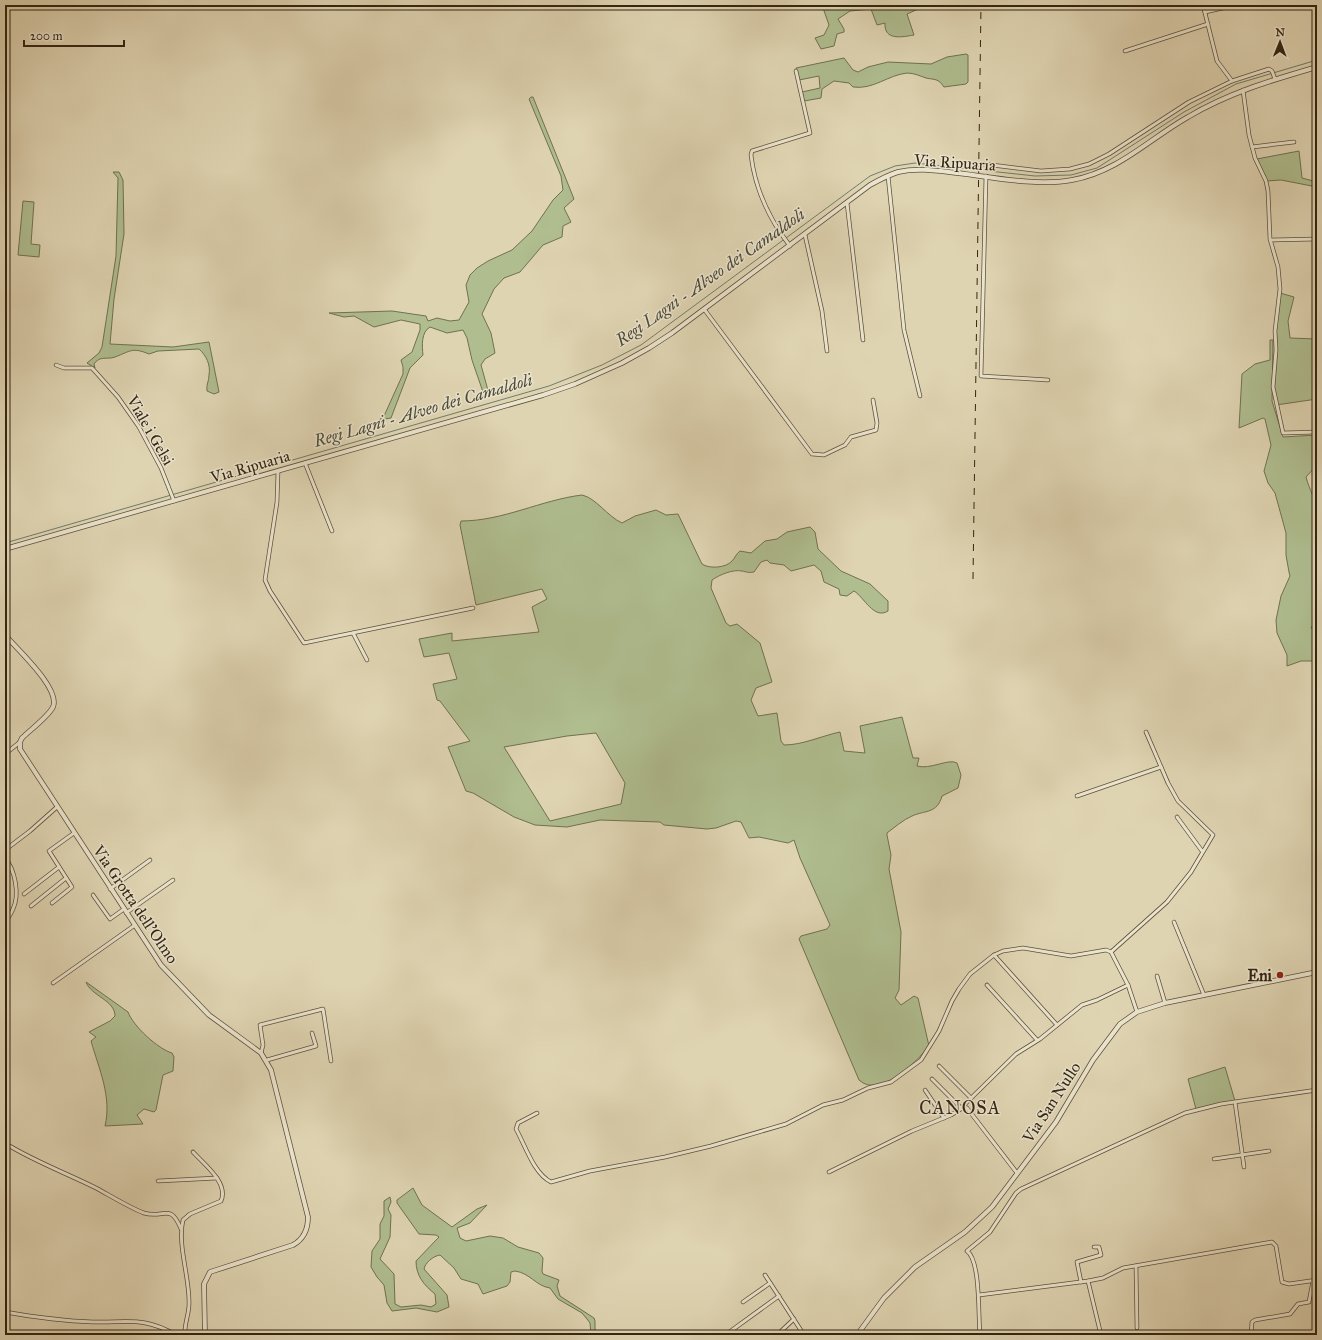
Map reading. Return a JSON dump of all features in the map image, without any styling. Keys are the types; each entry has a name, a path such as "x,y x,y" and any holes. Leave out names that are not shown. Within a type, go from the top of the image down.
{"street":[{"path":"1203,5 1217,61 1225,74 1232,81"},
{"path":"1204,12 1236,5"},
{"path":"1125,51 1208,24"},
{"name":"Via Ripuaria","path":"5,549 575,384 622,363 649,348 704,309 789,244 805,235 870,185 888,176 916,170 1050,182 1073,180 1096,174 1118,164 1187,117 1243,90 1274,77 1317,67"},
{"path":"984,164 1041,171 1070,169 1089,164 1109,154 1189,102 1232,81 1266,69 1272,71 1274,77"},
{"path":"789,244 774,222 760,194 751,155 752,151 810,133 796,71"},
{"path":"1243,90 1252,147 1268,191 1271,240 1278,267 1280,289 1275,331 1276,350 1273,387 1283,434 1317,432"},
{"path":"1252,147 1294,142"},
{"path":"888,176 904,330 920,396"},
{"path":"986,176 981,376 1048,380"},
{"path":"847,203 863,340"},
{"path":"805,235 822,311 827,351"},
{"path":"1271,240 1317,239"},
{"path":"704,309 812,454 824,454 845,445 851,437 876,430 877,426 873,400"},
{"name":"Viale i Gelsi","path":"56,365 64,368 92,368 118,397 139,426 171,490 174,501"},
{"path":"305,463 332,531"},
{"path":"1314,474 1317,470"},
{"path":"278,471 277,502 265,575 266,586 304,643 473,608"},
{"path":"353,633 367,660"},
{"path":"5,635 29,660 52,691 54,699 52,709 20,742 5,754"},
{"path":"1111,952 1167,902 1191,872 1202,851 1213,835 1178,802 1146,732"},
{"name":"Via Grotta dell'Olmo","path":"20,742 20,749 161,965 209,1015 261,1053 266,1060 272,1075 308,1224 303,1237 293,1245 210,1272 204,1284 205,1335"},
{"path":"1077,796 1161,767"},
{"path":"5,850 30,832 57,807"},
{"path":"1177,817 1199,849 1202,851"},
{"path":"52,903 72,887 49,851 74,833"},
{"path":"5,858 13,872 16,895 13,909 5,923"},
{"path":"110,888 150,860"},
{"path":"24,894 59,867"},
{"path":"31,906 66,878"},
{"path":"126,913 173,880"},
{"path":"93,895 110,919 124,909"},
{"path":"1174,922 1204,995"},
{"path":"53,983 135,925"},
{"path":"537,1113 518,1123 516,1129 538,1169 544,1177 552,1182 590,1171 665,1157 710,1146 786,1124 823,1105 843,1100 868,1088 891,1082 917,1064 940,1031 952,1001 970,974 994,954 1003,951 1023,948 1071,956 1106,950 1111,952 1128,985 1137,1012"},
{"path":"994,954 1058,1025"},
{"name":"Via San Nullo","path":"857,1335 884,1298 915,1267 982,1218 1056,1122 1093,1060 1108,1038 1120,1024 1137,1012 1165,1003 1317,972"},
{"path":"1157,976 1165,1003"},
{"path":"987,985 1037,1040"},
{"path":"829,1172 912,1130 944,1118 961,1108 1016,1054 1058,1025 1082,1005 1097,1000 1128,985"},
{"path":"261,1053 264,1045 260,1024 323,1009 331,1061"},
{"path":"266,1060 316,1046 312,1033"},
{"path":"939,1066 971,1098"},
{"path":"932,1079 961,1108 967,1108 1017,1173"},
{"path":"925,1090 944,1118"},
{"path":"980,1335 977,1279 971,1255 967,1251 990,1232 1016,1193 1021,1189 1176,1117 1201,1108 1317,1090"},
{"path":"1235,1102 1244,1167"},
{"path":"5,1145 8,1145 32,1160 70,1175 143,1213 172,1214 177,1218 182,1230 189,1288 189,1306 185,1335"},
{"path":"1214,1159 1269,1151"},
{"path":"182,1230 184,1218 221,1201 223,1194 217,1178 193,1152"},
{"path":"158,1181 217,1178"},
{"path":"979,1295 1088,1281 1103,1278 1124,1268 1272,1242 1276,1246 1282,1282 1289,1284 1317,1280"},
{"path":"1081,1282 1077,1262 1101,1255 1099,1247 1094,1247"},
{"path":"1136,1266 1137,1328"},
{"path":"765,1275 804,1335"},
{"path":"1088,1281 1101,1335"},
{"path":"1251,1335 1252,1322 1255,1320 1290,1314 1298,1304 1309,1302 1313,1281"},
{"path":"743,1302 770,1283"},
{"path":"728,1333 779,1296"},
{"path":"5,1312 45,1319 94,1322 135,1320 154,1325 176,1335"},
{"path":"777,1335 794,1319"}],"green space":[{"path":"822,5 887,5 888,9 905,5 927,5 907,14 914,35 899,37 887,33 885,23 877,25 871,9 850,11 838,19 844,29 844,32 837,34 834,46 821,49 815,38 824,35 829,25"},
{"path":"968,55 968,82 966,84 944,87 936,80 907,73 860,87 853,87 849,83 834,81 822,89 821,98 804,101 802,92 820,88 819,76 799,80 796,68 844,58 853,70 858,72 868,67 888,62 931,64 947,57"},
{"path":"533,97 574,199 564,208 571,222 563,226 562,237 543,245 520,272 504,278 494,289 482,314 491,333 495,353 485,359 481,365 489,394 484,395 472,360 467,338 463,330 447,333 430,327 425,332 422,344 423,355 410,368 391,418 379,420 384,416 403,374 401,360 412,352 420,330 420,324 401,320 374,327 354,316 344,317 329,313 392,311 426,316 428,321 437,318 450,321 459,320 469,302 466,285 470,275 477,268 488,261 512,250 532,231 553,200 563,190 561,176 529,99"},
{"path":"1299,151 1302,178 1317,182 1317,187 1281,180 1267,181 1257,159"},
{"path":"113,172 119,172 123,180 124,234 114,299 110,344 173,347 209,342 219,392 214,394 207,391 209,364 204,354 199,349 158,351 149,354 135,350 112,358 96,361 94,364 95,368 87,363 99,353 102,347 116,256 118,178"},
{"path":"23,201 34,202 31,244 40,245 39,257 18,255"},
{"path":"1280,293 1294,297 1288,321 1290,338 1317,339 1317,399 1276,405 1274,397 1276,326"},
{"path":"1270,340 1273,340 1272,401 1283,437 1317,435 1317,465 1306,477 1315,502 1317,513 1317,618 1311,628 1317,629 1317,661 1301,661 1287,666 1287,655 1277,633 1276,620 1281,596 1290,576 1286,555 1286,533 1275,493 1268,483 1264,471 1271,445 1265,419 1263,418 1239,428 1242,374 1255,364 1270,360"},
{"path":"582,495 587,497 622,523 635,516 656,510 666,515 678,514 702,564 709,567 726,565 732,561 740,551 751,553 765,541 777,539 787,532 810,527 815,532 818,549 841,571 870,584 888,601 888,611 878,613 854,591 847,596 840,595 839,589 824,582 821,571 814,565 791,571 784,565 770,563 767,560 761,562 754,572 734,571 718,576 712,580 711,588 726,623 730,626 737,624 760,643 772,682 756,688 751,700 758,716 777,713 781,741 784,745 805,742 840,732 844,751 865,753 860,726 902,717 913,758 919,758 917,766 928,767 949,762 957,763 961,775 958,788 942,796 940,802 934,809 909,818 887,833 891,855 889,869 901,932 899,990 895,998 901,1005 914,996 918,998 929,1046 907,1069 887,1082 877,1085 867,1085 859,1080 799,939 801,936 827,929 830,925 800,858 794,840 788,843 759,837 749,838 741,822 736,821 716,828 707,829 664,825 660,822 600,820 567,827 535,825 514,817 473,793 466,791 448,747 470,741 440,701 437,700 433,684 457,679 449,653 424,657 419,639 452,633 452,641 539,632 532,607 547,599 542,589 476,605 460,525 461,521 492,518","holes":["596,733 625,783 621,804 550,821 504,747 567,736"]},
{"path":"86,982 128,1012 140,1030 153,1042 166,1051 172,1053 174,1057 173,1071 163,1075 156,1110 154,1112 144,1109 137,1115 143,1124 105,1126 107,1115 106,1094 91,1041 96,1037 89,1032 110,1021 115,1016 111,1006 93,991"},
{"path":"1225,1067 1235,1101 1196,1109 1188,1079"},
{"path":"413,1188 422,1205 452,1227 477,1209 487,1205 470,1223 457,1228 460,1238 466,1241 490,1236 503,1238 518,1247 539,1253 543,1258 543,1274 559,1280 557,1286 560,1296 594,1318 595,1335 591,1335 590,1323 582,1313 558,1299 550,1288 541,1285 525,1274 515,1271 511,1272 510,1282 507,1286 483,1294 478,1284 461,1279 454,1268 440,1255 430,1260 424,1269 447,1295 449,1307 437,1312 416,1308 392,1311 387,1303 384,1285 371,1267 372,1251 380,1239 380,1224 384,1216 384,1201 390,1197 391,1202 388,1209 391,1215 390,1237 380,1259 394,1274 395,1304 401,1307 421,1305 431,1307 436,1304 435,1294 424,1284 419,1276 416,1261 439,1237 436,1235 419,1234 397,1203 397,1200"}],"waterway":[{"name":"Regi Lagni - Alveo dei Camaldoli","path":"5,543 549,386 602,365 641,345 870,176 895,166 915,163 1035,176 1071,175 1097,168 1184,112 1236,84 1317,60"}],"railway":[{"path":"973,579 981,5"}],"place":[{"name":"Eni","path":"1280,975"}],"district":[{"name":"CANOSA","path":"960,1108"}]}
